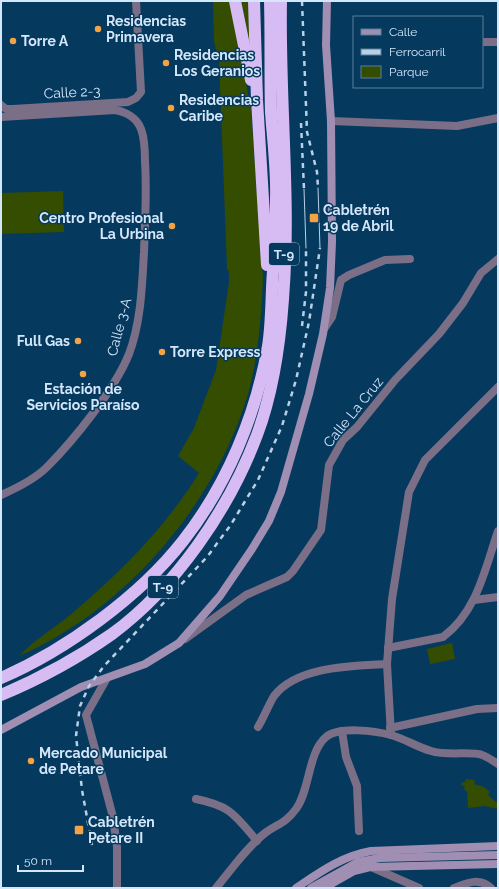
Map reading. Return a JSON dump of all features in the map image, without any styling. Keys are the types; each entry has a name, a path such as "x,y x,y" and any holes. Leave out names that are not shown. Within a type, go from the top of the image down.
{"highway":[{"path":"235,1 246,60 257,100"},
{"path":"254,1 257,100 266,263 272,285"},
{"name":"T-9","path":"1,678 64,644 97,622 156,571 183,542 218,488 240,440 254,404 268,344 276,198 271,110 270,1"},
{"name":"T-9","path":"1,695 77,655 112,634 144,606 193,551 211,526 241,471 257,434 273,373 283,299 285,191 280,51 281,1"}],"street":[{"name":"Calle 2-3","path":"1,105 6,109 14,109 128,102 136,98 141,92 136,1"},
{"path":"1,730 82,687 139,667 179,643 220,596 269,522 288,468 309,394 324,328 330,288 332,242 331,121 326,45 327,1"},
{"path":"483,42 498,42"},
{"name":"Calle 3-A","path":"1,117 115,110 124,112 140,127 144,137 147,189 143,285 129,354 113,382 90,416 47,467 18,487 1,495"},
{"path":"331,121 457,126 498,118"},
{"path":"324,328 332,317 341,280 349,275 385,260 410,259"},
{"name":"Calle La Cruz","path":"179,643 246,595 287,577 293,571 321,530 329,465 343,440 357,427 395,380 440,334 463,303 480,273 498,259"},
{"path":"390,731 386,664 392,599 409,492 425,460 498,387"},
{"path":"388,648 443,637 450,632 474,600 498,531"},
{"path":"474,600 498,597"},
{"path":"258,726 275,696 293,679 320,671 351,666 386,664"},
{"path":"107,678 86,716 113,817 117,847 117,888"},
{"path":"216,888 256,841 265,833 283,823 296,808 319,746 326,737 342,731 390,731 477,709 498,708"},
{"path":"342,731 346,757 357,786 359,832"},
{"path":"390,731 431,751 452,755 481,754 498,764"},
{"path":"196,799 208,801 232,811 256,841"},
{"path":"296,888 329,866 358,853 371,851 498,846"},
{"path":"311,888 358,862 380,858 498,855"},
{"path":"324,888 354,871 370,867 498,864"},
{"path":"370,867 419,888"},
{"path":"454,888 475,880 491,888"}],"green space":[{"path":"213,1 231,1 251,110 263,278 257,349 246,401 224,455 203,492 179,526 152,559 122,588 90,615 55,638 19,656 76,610 127,563 173,511 199,473 178,456 194,428 216,370 229,282 229,273 227,268 219,60 214,42"},
{"path":"239,1 249,1 251,43 248,44"},
{"path":"63,191 64,232 1,234 1,193"},
{"path":"452,643 455,659 430,664 427,649"},
{"path":"466,779 475,780 474,784 484,787 490,792 488,795 496,802 498,800 498,809 484,806 468,808 467,791 465,791 464,785 461,786 461,783 465,782"}],"tram line":[{"path":"318,188 320,248"},
{"path":"304,189 306,248"}],"railway":[{"path":"302,1 307,132 317,172 318,188"},
{"path":"301,123 304,189"},
{"path":"302,326 306,292 306,248"},
{"path":"92,845 82,790 76,736 80,706 89,686 104,666 207,557 230,526 258,480 282,426 296,380 309,322 320,248"}],"place":[{"name":"Residencias Primavera","path":"98,29"},
{"name":"Torre A","path":"13,41"},
{"name":"Residencias Los Geranios","path":"166,63"},
{"name":"Residencias Caribe","path":"171,108"},
{"name":"Cabletrén 19 de Abril","path":"314,218"},
{"name":"Centro Profesional La Urbina","path":"172,226"},
{"name":"Full Gas","path":"78,341"},
{"name":"Torre Express","path":"162,352"},
{"name":"Estación de Servicios Paraíso","path":"83,374"},
{"name":"Mercado Municipal de Petare","path":"31,761"},
{"name":"Cabletrén Petare II","path":"79,830"}]}
